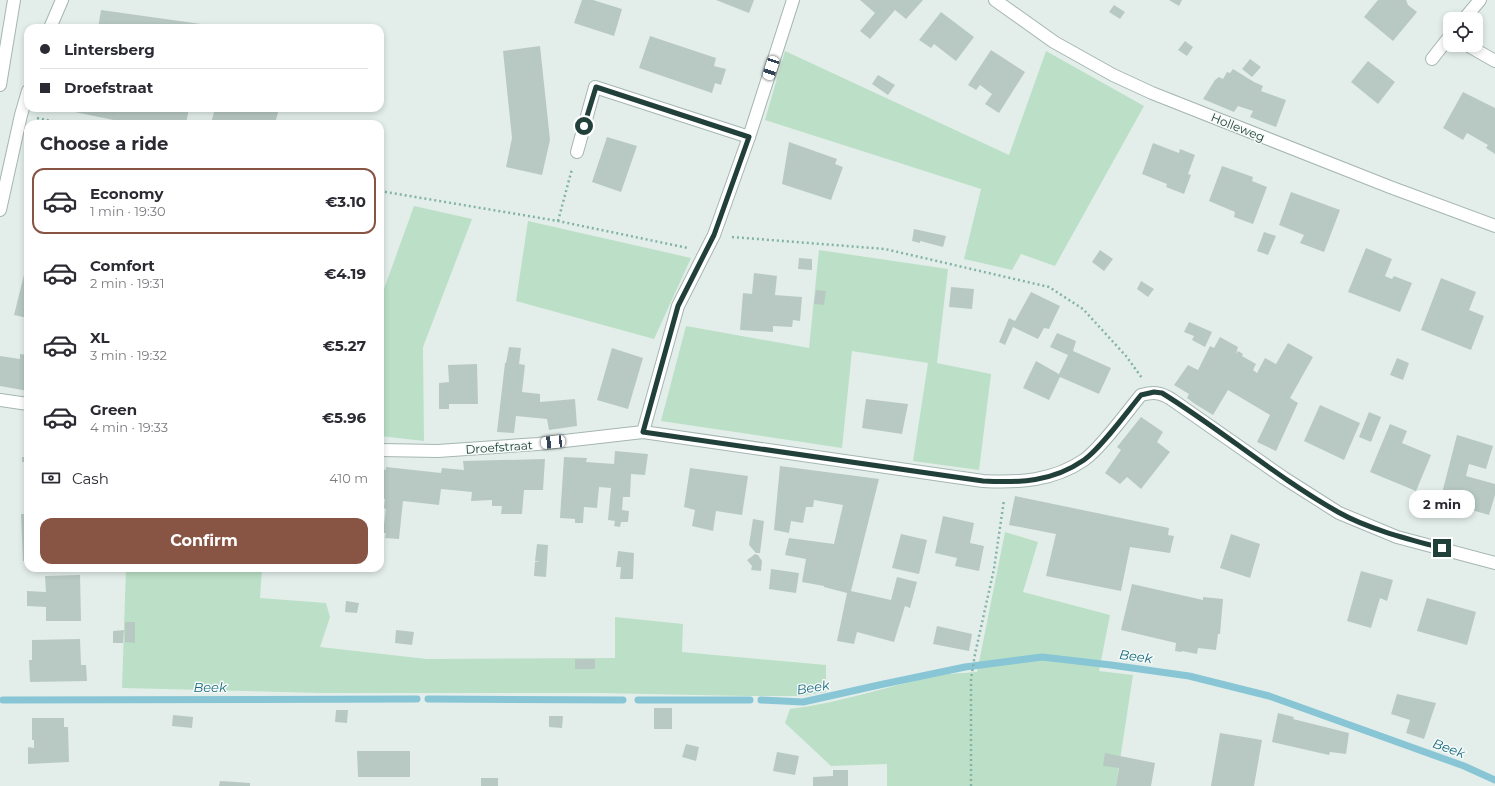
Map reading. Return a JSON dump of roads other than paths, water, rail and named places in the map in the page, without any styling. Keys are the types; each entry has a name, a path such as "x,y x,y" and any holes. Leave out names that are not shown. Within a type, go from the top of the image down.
{"street":[{"path":"0,85 14,0"},
{"path":"52,24 62,0"},
{"path":"643,432 678,306 714,235 749,137 793,0"},
{"name":"Holleweg","path":"995,0 1054,42 1132,84 1390,187 1495,226"},
{"path":"1470,12 1480,0"},
{"path":"1432,59 1443,45"},
{"path":"1480,52 1495,61"},
{"path":"577,152 596,87 749,137"},
{"path":"0,210 24,105"},
{"name":"Droefstraat","path":"384,450 446,450 538,444 643,432 983,481 1007,483 1040,480 1060,473 1084,460 1141,395 1154,392 1162,393 1284,478 1339,513 1397,536 1495,563"},
{"path":"0,400 24,403"}],"waterway":[{"name":"Beek","path":"761,700 803,702 965,667 1042,657 1189,676 1269,696 1464,766 1495,780"},
{"name":"Beek","path":"3,700 417,699"},
{"name":"Beek","path":"428,699 623,700"},
{"name":"Beek","path":"638,700 750,700"}]}
